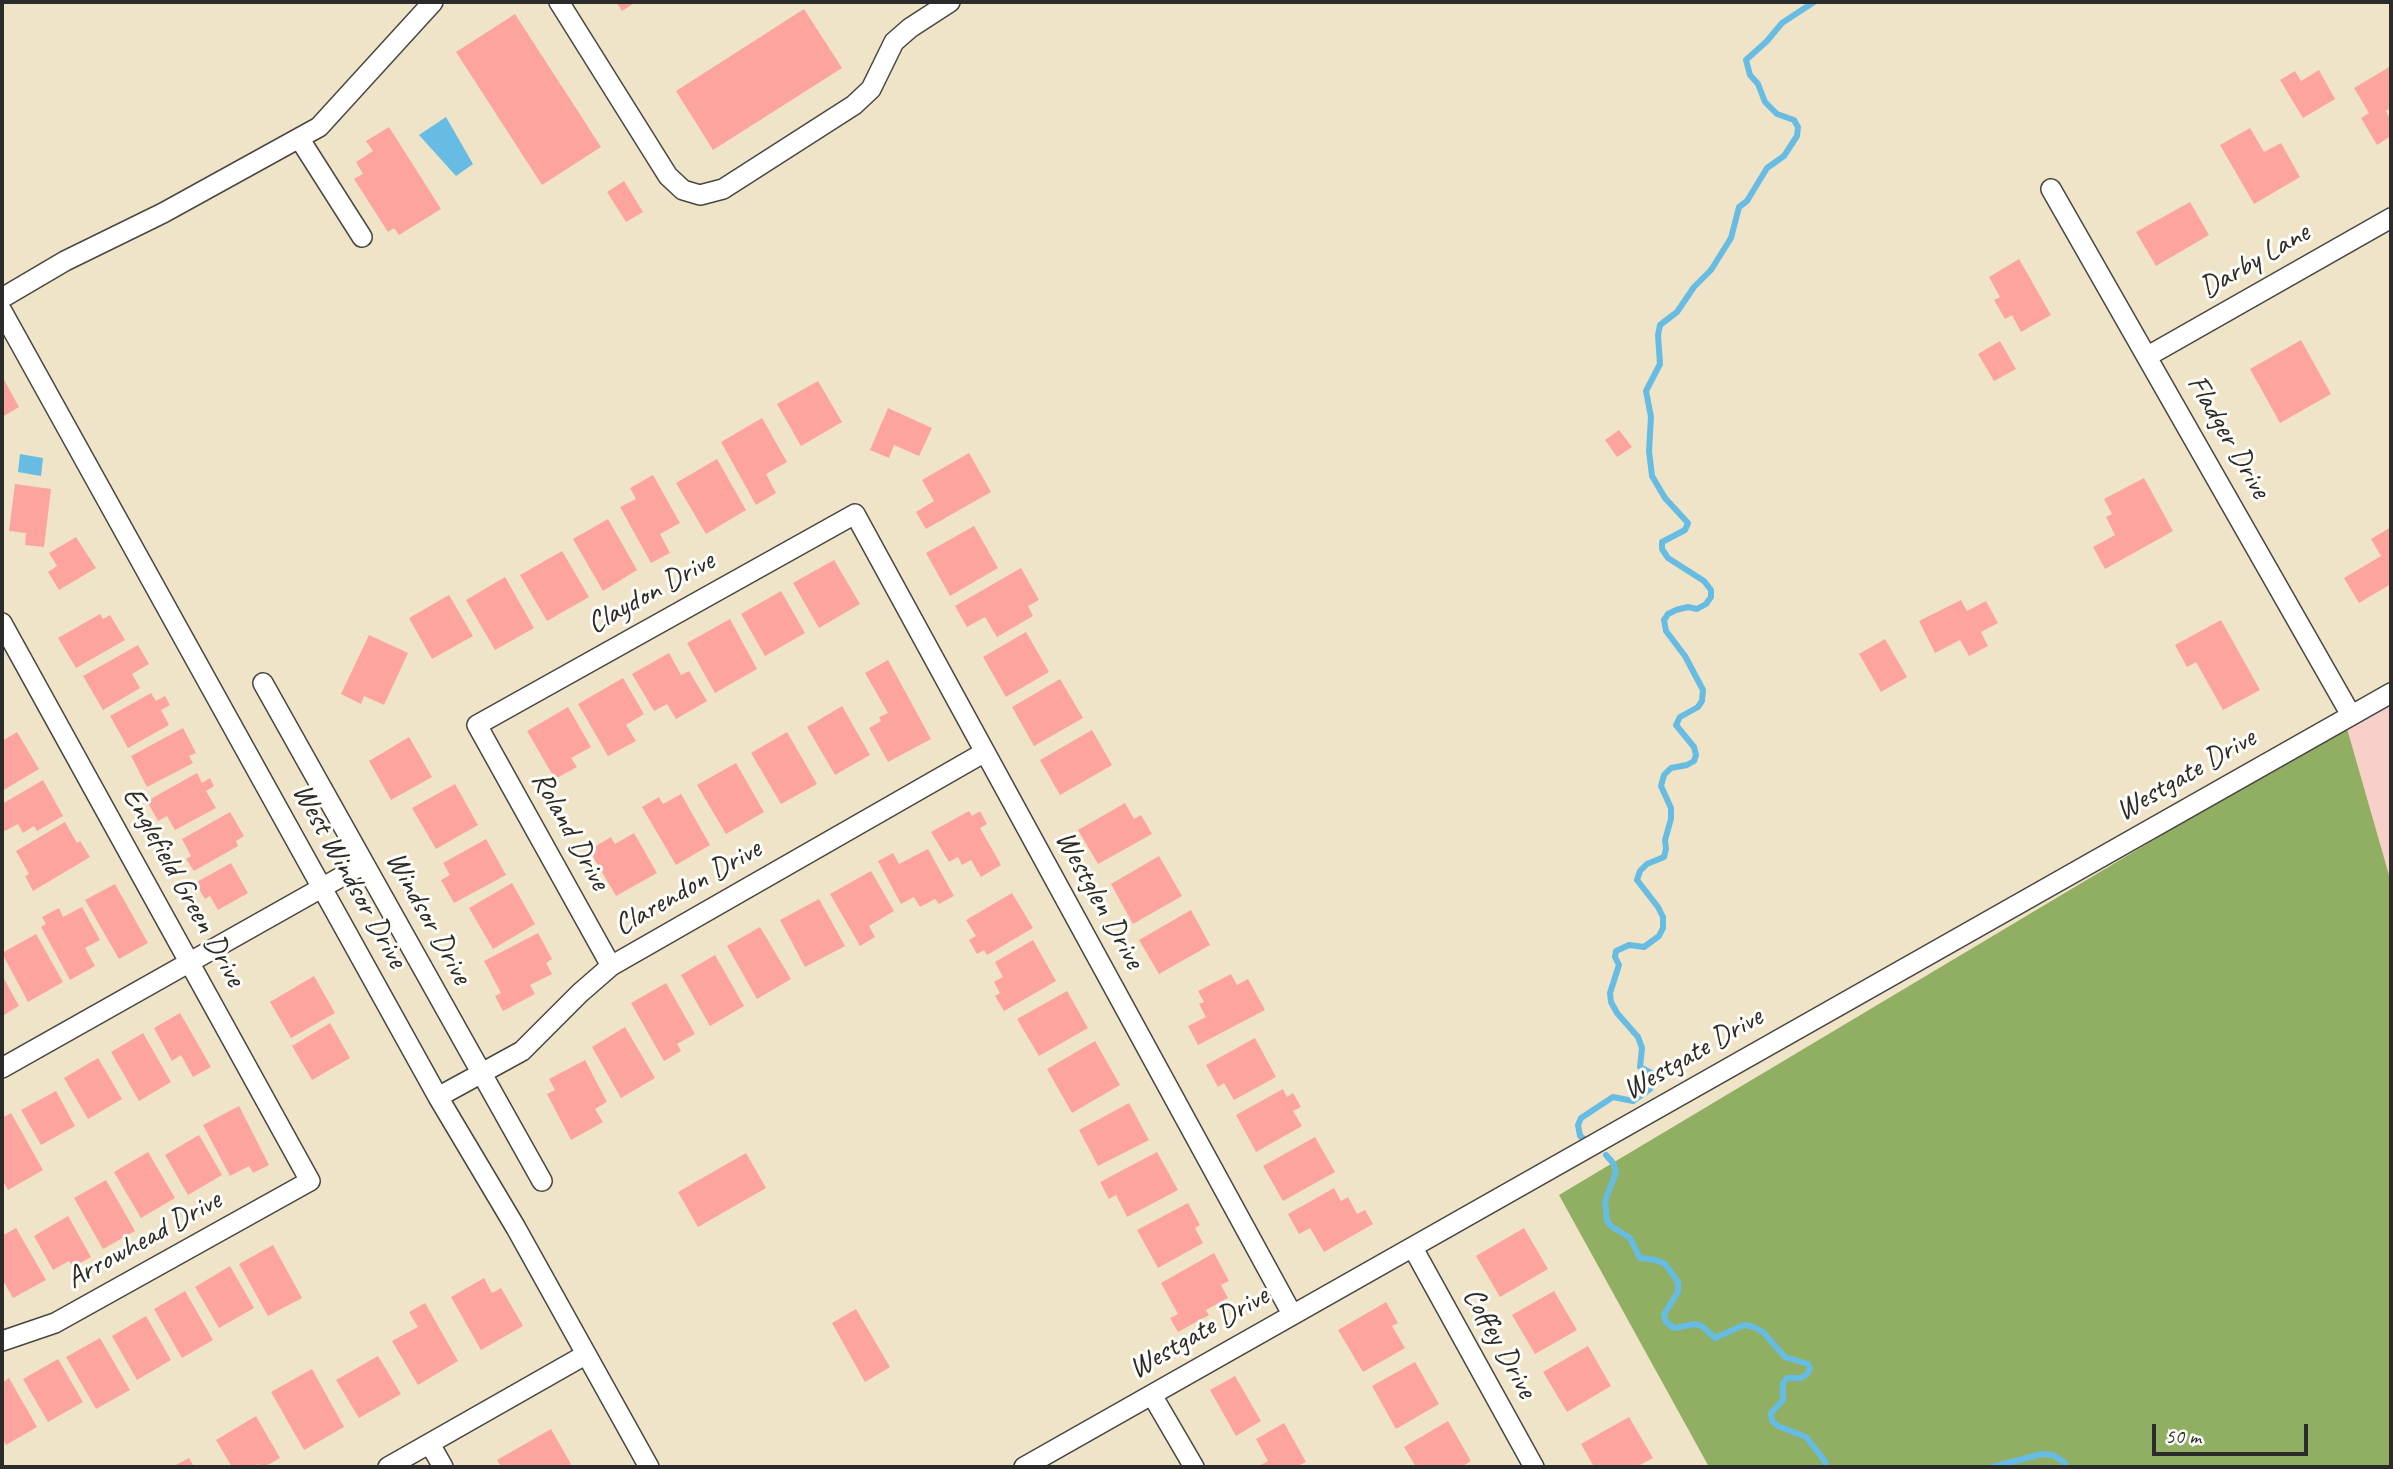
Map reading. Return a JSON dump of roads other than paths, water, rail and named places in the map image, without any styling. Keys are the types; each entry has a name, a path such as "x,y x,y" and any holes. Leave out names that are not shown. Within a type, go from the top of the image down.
{"street":[{"path":"2,298 65,261 163,214 319,127 433,2"},
{"path":"559,2 668,176 683,190 700,195 723,188 854,105 870,89 894,42 950,2"},
{"path":"299,138 362,237"},
{"name":"Fladger Drive","path":"2051,189 2351,715"},
{"name":"Darby Lane","path":"2148,356 2391,218"},
{"name":"West Windsor Drive","path":"2,311 321,888 649,1467"},
{"name":"Claydon Drive","path":"477,725 855,514"},
{"name":"Westglen Drive","path":"855,514 1292,1314"},
{"name":"Englefield Green Drive","path":"2,624 191,961 310,1181"},
{"name":"Windsor Drive","path":"263,683 542,1181"},
{"name":"Westgate Drive","path":"1024,1467 2391,693"},
{"name":"Roland Drive","path":"477,725 611,966"},
{"name":"Clarendon Drive","path":"438,1097 522,1051 611,966 985,752"},
{"path":"2,1068 364,864"},
{"name":"Arrowhead Drive","path":"2,1341 55,1323 310,1181"},
{"name":"Coffey Drive","path":"1412,1248 1534,1467"},
{"path":"388,1467 586,1355"},
{"path":"1152,1395 1194,1467"},
{"path":"430,1444 443,1467"}],"water":[{"path":"446,117 473,164 456,176 419,135"},
{"path":"20,454 43,458 41,476 18,472"}],"waterway":[{"path":"1584,1139 1580,1136 1578,1125 1581,1118 1613,1097 1633,1101 1653,1084 1651,1073 1640,1067 1642,1048 1638,1037 1617,1013 1610,993 1619,965 1615,957 1616,951 1629,945 1644,947 1659,936 1663,928 1663,917 1658,907 1637,880 1640,871 1647,864 1664,857 1671,819 1671,808 1661,786 1664,775 1671,768 1694,761 1696,755 1694,747 1676,725 1680,717 1698,707 1702,701 1703,690 1685,656 1666,631 1664,620 1676,610 1688,607 1697,609 1711,597 1711,590 1704,581 1668,558 1662,549 1662,542 1685,530 1688,523 1665,498 1652,476 1649,451 1651,417 1646,391 1660,364 1660,325 1677,312 1694,287 1711,270 1731,238 1739,207 1747,201 1767,168 1784,156 1797,136 1798,127 1794,120 1777,114 1765,102 1758,84 1750,75 1746,60 1782,23 1814,2"},
{"path":"1606,1155 1616,1172 1605,1201 1607,1221 1630,1238 1640,1258 1665,1264 1678,1282 1678,1292 1664,1314 1666,1322 1674,1328 1696,1324 1715,1338 1744,1325 1754,1327 1763,1332 1785,1357 1808,1364 1810,1369 1807,1374 1801,1378 1787,1378 1783,1383 1783,1400 1771,1413 1772,1421 1806,1437 1825,1461 1826,1467"},
{"path":"1992,1467 2042,1454 2053,1455 2067,1467"}]}
